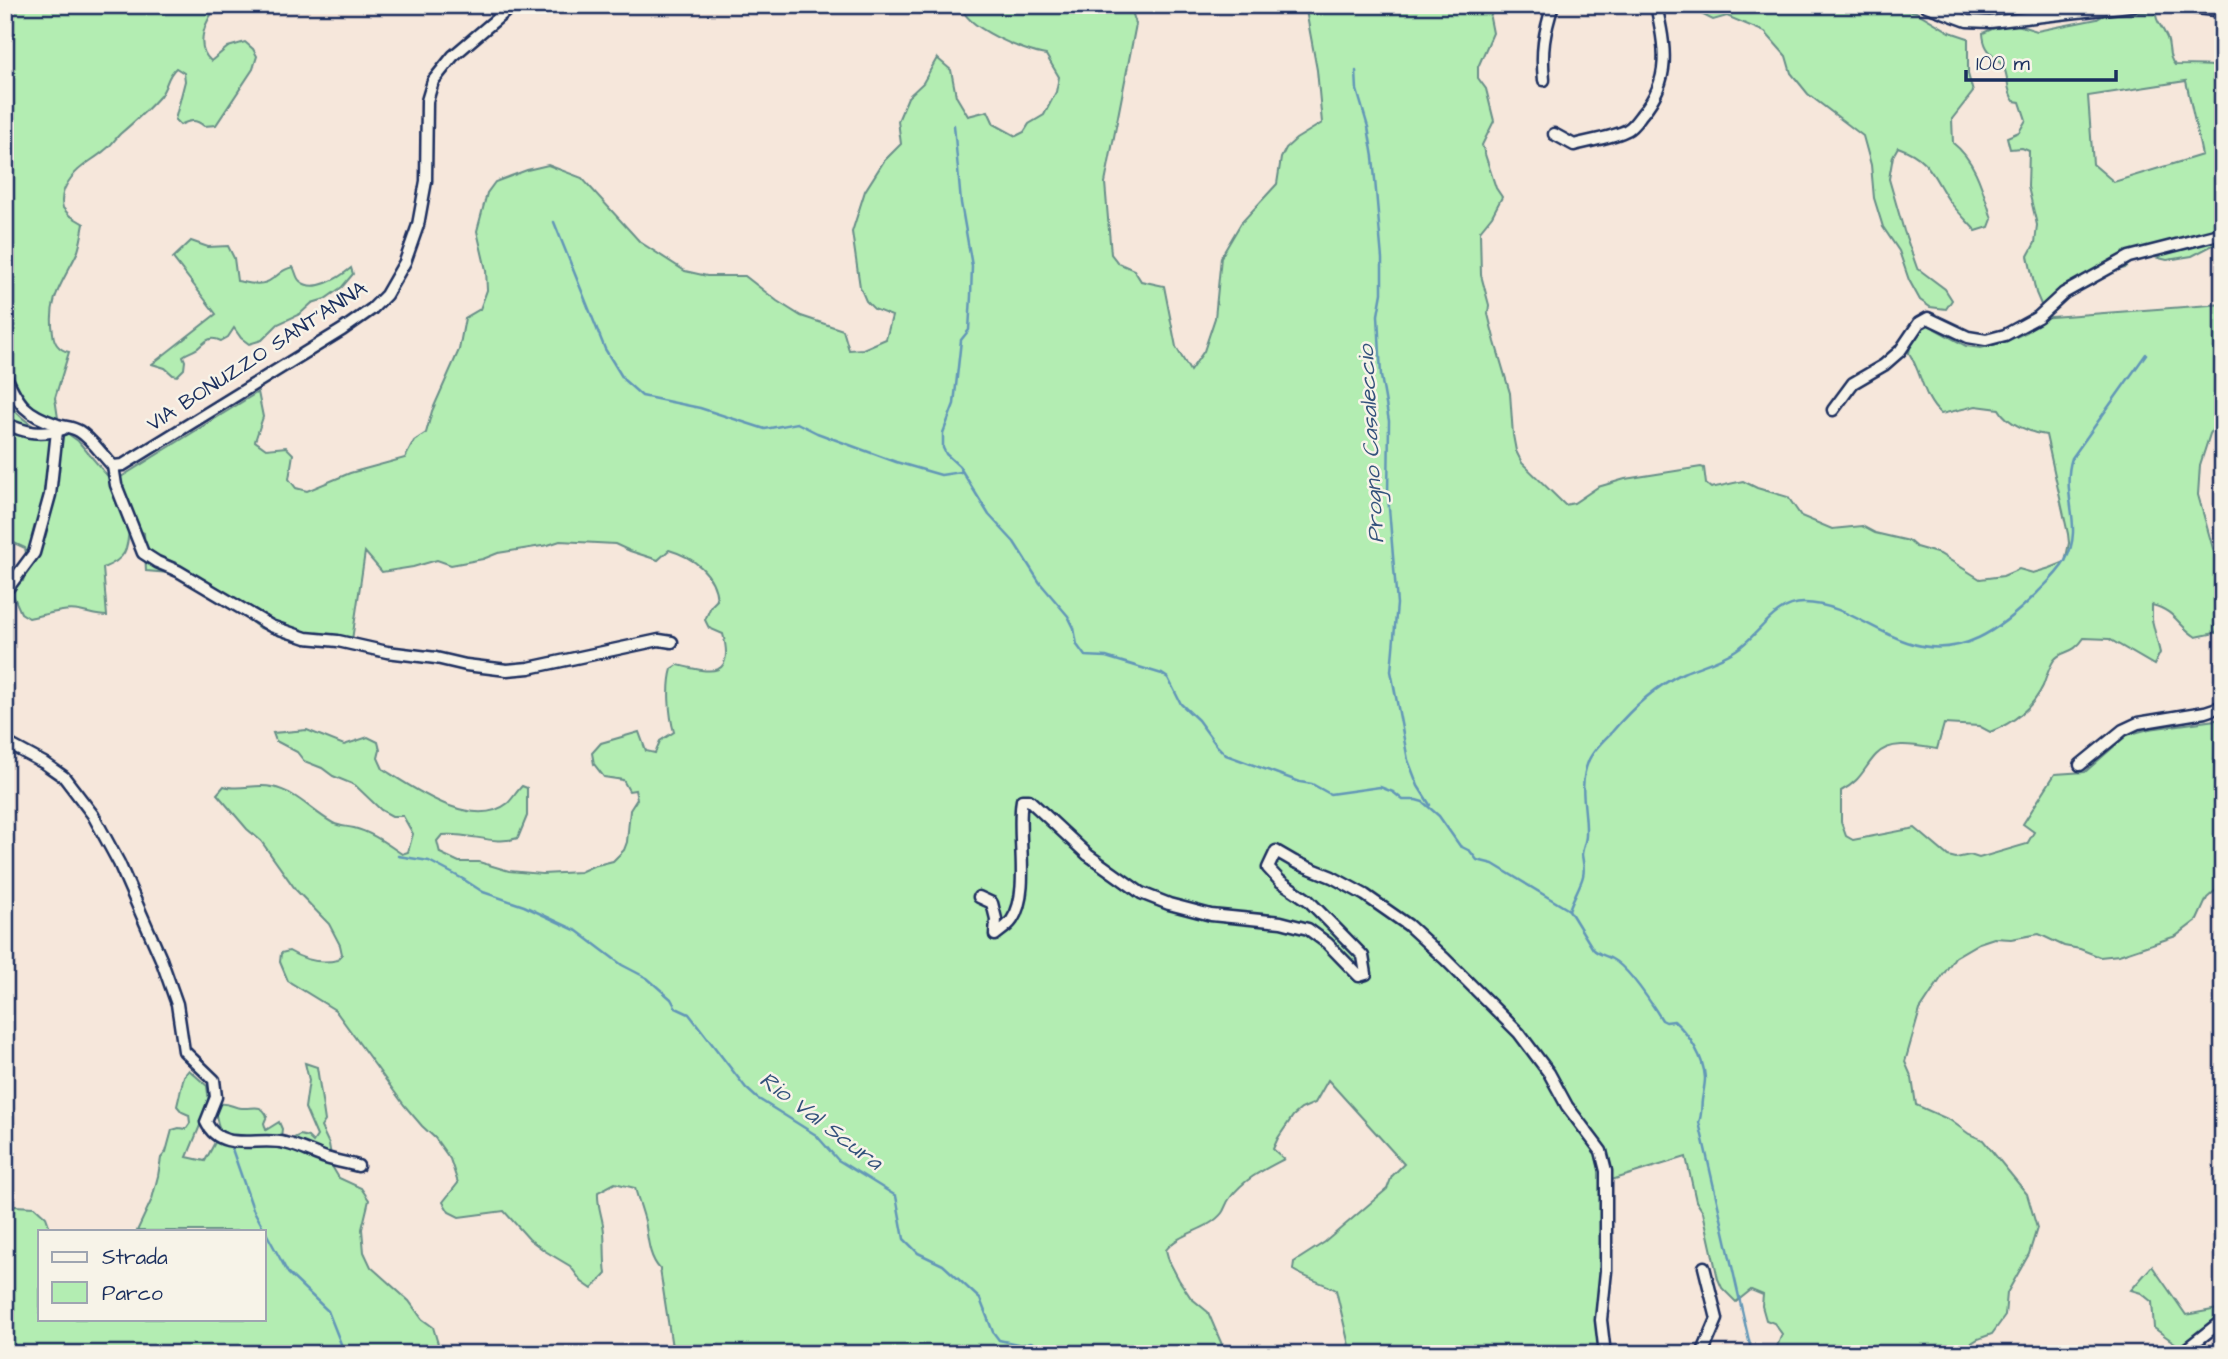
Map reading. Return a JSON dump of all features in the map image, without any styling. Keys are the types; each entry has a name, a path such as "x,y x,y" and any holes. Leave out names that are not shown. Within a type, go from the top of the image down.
{"street":[{"name":"VIA BONUZZO SANT'ANNA","path":"113,466 123,465 342,330 372,309 386,295 405,262 418,225 426,181 427,102 433,81 453,56 513,5"},
{"path":"1544,80 1541,57 1544,34 1553,5"},
{"path":"1554,134 1574,145 1628,130 1647,107 1658,92 1664,54 1656,5"},
{"path":"1924,5 1967,21 1990,22 2138,5 2171,5 2223,11"},
{"path":"1833,410 1853,383 1884,365 1900,351 1919,323 1927,318 1968,337 1986,340 2005,335 2038,317 2064,293 2129,257 2223,233"},
{"path":"5,375 15,397 26,411 62,429"},
{"path":"5,423 19,430 43,434 75,429 84,435 113,466 116,485 144,553 271,626 306,638 507,670 529,668 659,640 672,642"},
{"path":"5,592 34,553 50,495 62,429"},
{"path":"2080,765 2123,730 2138,723 2205,712 2223,706"},
{"path":"5,742 64,777 93,815 119,863 161,959 177,1004 184,1051 214,1080 216,1097 206,1122 209,1129 215,1135 233,1142 282,1142 358,1166"},
{"path":"979,897 992,903 996,919 995,935 1012,920 1022,892 1019,815 1021,800 1029,800 1088,855 1141,893 1211,915 1281,922 1308,929 1327,943 1359,976 1367,974 1363,956 1308,900 1280,881 1268,868 1276,851 1365,895 1408,925 1519,1033 1549,1073 1567,1106 1601,1151 1606,1171 1606,1271 1601,1320 1605,1354"},
{"path":"1702,1354 1717,1319 1704,1267"},
{"path":"2180,1354 2223,1320"}],"green space":[{"path":"5,5 219,5 209,18 203,33 206,55 211,61 228,47 245,42 257,56 253,69 216,125 204,126 193,121 180,125 175,120 185,81 184,73 176,68 163,92 141,116 79,170 66,185 62,196 63,208 84,224 78,251 58,290 52,310 55,340 60,348 69,352 55,398 58,418 37,411 25,401 5,359"},
{"path":"962,5 1130,5 1136,24 1105,183 1111,254 1118,263 1134,270 1141,281 1164,286 1176,347 1190,371 1204,351 1215,318 1221,257 1241,223 1277,184 1281,158 1286,148 1322,123 1317,70 1305,5 1495,5 1490,18 1493,33 1478,67 1478,78 1486,89 1494,121 1482,145 1496,188 1502,197 1480,231 1481,275 1489,305 1488,314 1510,393 1516,451 1522,463 1565,505 1574,503 1598,487 1625,479 1701,467 1704,468 1706,484 1711,488 1743,481 1788,497 1801,516 1832,529 1862,526 1875,533 1909,541 1916,547 1940,554 1980,579 2003,576 2019,569 2033,573 2050,568 2065,562 2069,543 2046,435 2020,427 1999,409 1976,406 1941,414 1930,401 1909,353 1915,335 1930,323 1935,329 1966,346 1981,348 2005,342 2027,332 2038,318 2223,304 2223,412 2210,434 2200,465 2198,495 2214,552 2223,573 2223,625 2215,633 2196,637 2166,611 2152,605 2152,620 2160,653 2154,665 2109,639 2084,638 2072,650 2054,660 2039,694 2014,720 1990,732 1979,726 1944,724 1937,749 1897,745 1882,750 1857,779 1841,791 1841,822 1846,836 1853,840 1915,828 1948,856 1956,858 1970,855 1979,858 2027,844 2034,832 2023,824 2055,774 2085,772 2127,735 2149,729 2223,719 2223,871 2216,890 2207,898 2197,920 2176,936 2119,955 2100,957 2064,946 2039,934 2011,939 1994,938 1955,957 1920,1010 1905,1062 1912,1078 1916,1105 1950,1120 1969,1134 1983,1140 2027,1194 2037,1228 2029,1254 2007,1293 2005,1316 1992,1334 1954,1354 1770,1354 1776,1349 1782,1334 1774,1323 1766,1320 1762,1306 1763,1295 1751,1290 1736,1302 1722,1288 1686,1157 1605,1182 1602,1354 1351,1354 1336,1290 1293,1270 1294,1262 1325,1242 1387,1189 1392,1176 1404,1164 1328,1080 1315,1103 1293,1116 1278,1138 1273,1149 1284,1159 1241,1185 1216,1219 1178,1239 1166,1250 1169,1261 1191,1298 1208,1312 1226,1354 1044,1354 1036,1347 1017,1351 1017,1354 673,1354 660,1269 651,1252 635,1188 615,1183 598,1192 606,1274 592,1289 582,1282 570,1266 529,1239 504,1211 459,1217 449,1212 443,1202 458,1183 450,1159 435,1138 404,1105 335,1010 288,981 280,962 281,953 289,951 313,960 338,960 342,954 340,945 329,924 296,890 261,841 217,794 224,786 266,786 281,789 336,824 367,832 402,854 408,852 413,834 403,816 392,816 381,810 355,785 304,761 297,752 276,741 273,733 307,730 344,745 368,737 378,742 378,758 383,769 444,804 461,810 494,810 508,803 522,786 527,788 527,816 518,838 491,840 442,835 437,841 440,853 459,862 479,862 509,871 542,874 580,872 613,861 624,850 630,810 637,799 635,790 629,791 623,780 604,777 594,764 592,753 601,743 639,732 646,751 655,753 660,741 674,732 669,700 672,669 678,665 710,671 723,666 726,649 723,634 709,628 705,620 717,600 712,582 694,562 678,553 669,550 658,560 615,544 560,541 451,565 437,560 382,572 365,552 351,647 288,639 258,627 182,574 146,571 144,533 129,526 124,553 117,561 103,568 107,616 67,610 29,618 21,613 12,593 15,584 23,581 28,563 25,548 5,542 5,396 23,418 39,429 49,433 67,433 78,441 111,480 116,480 258,392 263,417 255,441 266,449 286,447 293,454 289,479 296,488 307,491 350,473 405,458 414,441 426,433 432,411 459,350 465,318 480,309 487,290 486,270 477,231 487,193 495,182 548,165 582,178 640,242 685,271 707,276 745,276 801,316 843,330 849,350 863,349 886,339 892,316 874,309 866,301 860,287 852,232 865,191 884,161 901,144 898,121 908,97 923,83 937,58 951,70 956,96 968,116 988,111 994,124 1016,136 1044,115 1056,92 1059,77 1046,55 1011,44 983,30 965,13"},
{"path":"1689,5 1887,5 1916,12 1950,32 1968,38 1968,74 1973,92 1952,119 1953,143 1968,159 1978,177 1992,219 1989,227 1976,231 1950,202 1924,163 1898,147 1893,156 1889,179 1917,268 1945,289 1952,300 1946,309 1930,307 1920,300 1909,280 1899,251 1883,227 1874,198 1871,165 1863,136 1808,94 1791,73 1786,56 1765,32 1727,16 1713,20 1691,9"},
{"path":"2068,5 2155,5 2157,20 2167,38 2175,65 2223,67 2223,240 2192,256 2167,260 2146,255 2137,256 2125,268 2094,277 2042,307 2028,256 2035,243 2037,225 2028,187 2029,151 2022,148 2010,149 2007,137 2019,132 2026,120 2020,102 2011,97 2004,68 1988,50 1983,33 2014,24 2037,31 2097,19 2106,14 2071,13","holes":["2186,81 2202,155 2114,182 2093,164 2088,96"]},
{"path":"191,241 208,247 228,246 234,258 237,281 264,283 293,267 300,281 312,286 327,283 351,268 353,274 342,287 325,299 312,303 300,314 278,324 262,340 249,344 234,328 228,337 221,341 207,341 183,356 184,369 177,376 152,364 216,314 173,258"},
{"path":"305,1063 317,1067 325,1121 321,1127 329,1144 333,1168 339,1178 361,1188 369,1200 362,1229 364,1252 371,1267 433,1327 441,1354 5,1354 5,1275 8,1271 5,1264 5,1210 14,1206 35,1207 46,1217 51,1230 38,1230 38,1320 266,1320 266,1230 137,1230 152,1199 161,1158 166,1152 172,1130 186,1129 190,1123 189,1115 177,1106 184,1076 189,1070 207,1086 210,1109 187,1157 205,1161 220,1133 215,1111 219,1104 260,1108 267,1116 264,1123 266,1130 279,1122 281,1137 286,1142 300,1135 313,1142 317,1136 305,1108 309,1080"},
{"path":"2152,1266 2186,1315 2223,1308 2223,1330 2213,1323 2208,1327 2202,1354 2186,1354 2154,1328 2152,1302 2141,1293 2131,1290"}],"waterway":[{"name":"Progno Casaleccio","path":"1356,71 1357,90 1368,127 1373,157 1382,259 1382,293 1378,315 1381,376 1389,421 1388,496 1397,604 1391,671 1408,760 1418,786 1430,805"},
{"path":"954,125 961,203 972,266 969,330 961,340 954,404 943,433 943,448 946,454 959,466 989,515 1014,542 1040,583 1068,616 1074,628 1077,645 1085,656 1106,657 1168,678 1181,704 1198,720 1226,755 1312,784 1330,794 1380,787 1403,800 1423,802 1439,816 1460,846 1470,851 1477,860 1493,864 1569,910 1593,949 1626,970 1662,1020 1674,1021 1680,1026 1695,1047 1704,1070 1705,1083 1699,1122 1752,1354"},
{"path":"554,222 605,349 624,380 642,396 700,408 765,429 797,423 896,462 941,475 961,472"},
{"path":"1569,910 1584,873 1582,855 1586,838 1583,789 1585,771 1598,746 1635,707 1672,679 1736,650 1775,614 1793,604 1831,607 1894,637 1926,647 1962,644 1994,629 2037,593 2065,561 2073,535 2069,485 2072,458 2146,354"},
{"name":"Rio Val Scura","path":"398,856 429,861 483,892 524,906 577,931 622,965 647,978 671,999 676,1008 689,1014 746,1088 757,1098 816,1135 838,1160 896,1196 904,1239 918,1253 943,1265 980,1299 999,1340 1022,1345 1031,1342 1043,1354"},
{"path":"231,1146 253,1209 264,1230"},
{"path":"266,1233 288,1273 328,1311 345,1354"}]}
